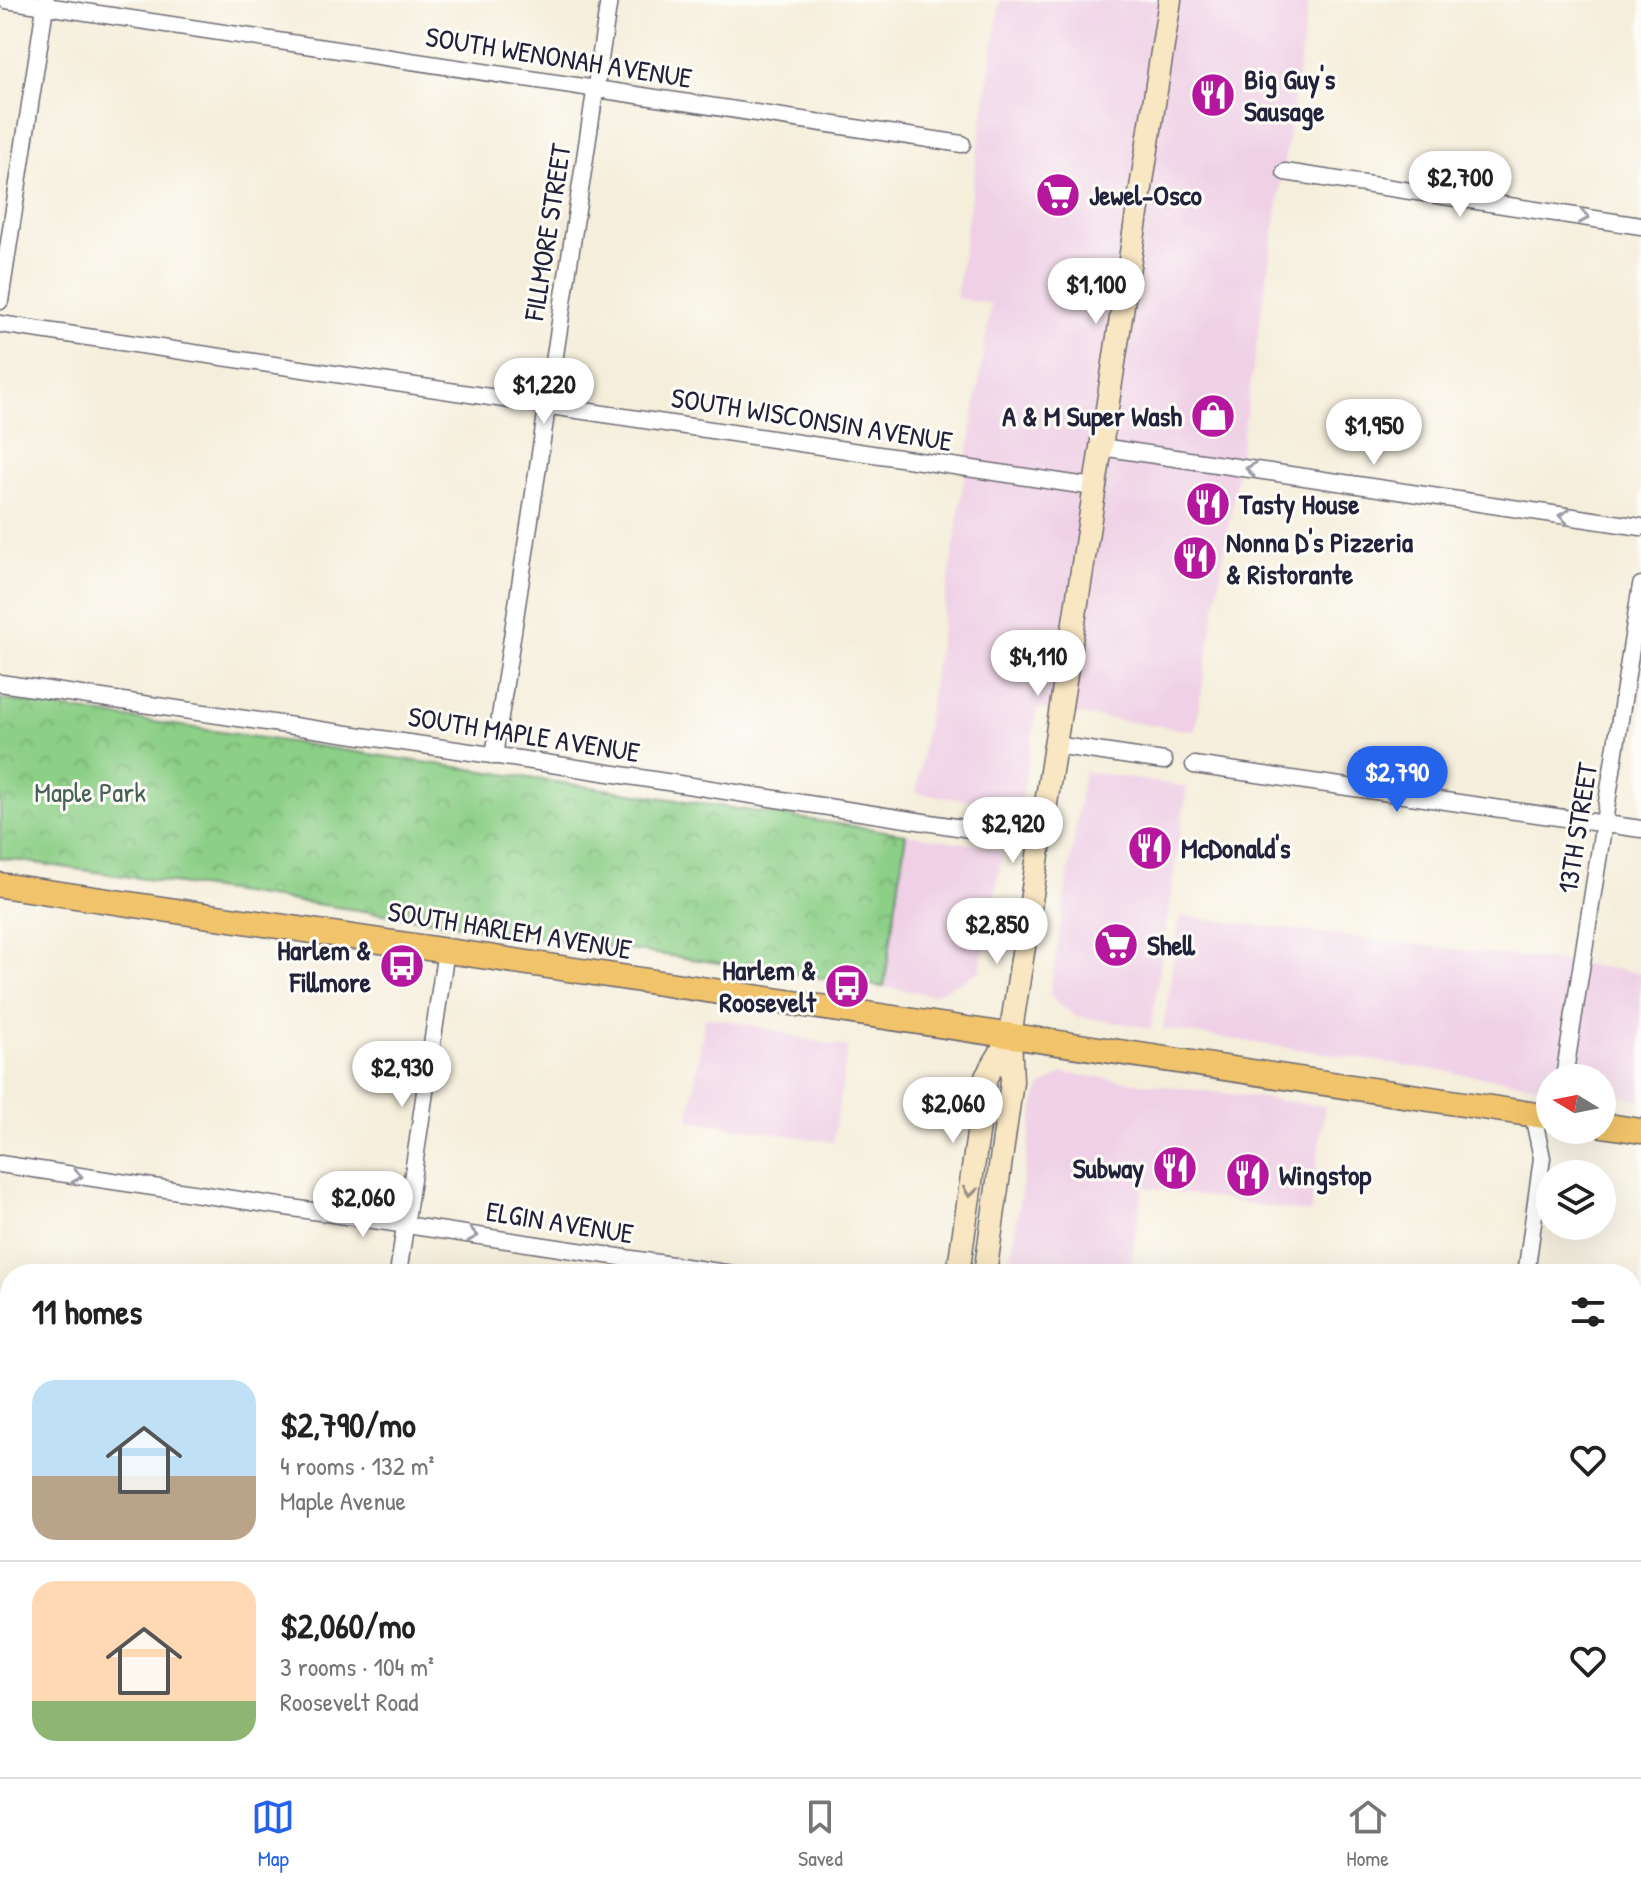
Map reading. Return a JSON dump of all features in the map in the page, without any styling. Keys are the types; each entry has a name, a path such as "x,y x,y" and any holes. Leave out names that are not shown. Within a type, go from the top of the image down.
{"main road":[{"path":"986,1264 1012,1081 1010,1037 1170,0"},
{"name":"SOUTH HARLEM AVENUE","path":"0,885 1536,1115"},
{"path":"959,1264 986,1077 1010,1037"},
{"path":"1616,1127 1641,1131"}],"street":[{"name":"SOUTH WENONAH AVENUE","path":"6,0 46,3 962,144"},
{"name":"FILLMORE STREET","path":"494,756 609,0"},
{"path":"0,301 46,3"},
{"path":"1285,172 1641,226"},
{"name":"SOUTH WISCONSIN AVENUE","path":"0,324 1094,487"},
{"path":"1101,447 1641,527"},
{"name":"13TH STREET","path":"1566,1064 1641,585"},
{"name":"SOUTH MAPLE AVENUE","path":"0,683 1040,840"},
{"path":"1055,745 1164,761"},
{"path":"1194,765 1641,829"},
{"path":"399,1264 446,950"},
{"path":"1528,1264 1542,1144"},
{"name":"ELGIN AVENUE","path":"0,1164 665,1264"}],"shaded area":[{"path":"1000,0 1309,0 1195,731 1037,709 1020,808 916,793 991,304 956,298"},
{"path":"1084,771 1187,787 1151,1028 1075,1016 1050,994"},
{"path":"906,834 988,847 1003,853 980,971 933,995 884,987"},
{"path":"1180,916 1641,973 1641,1100 1616,1096 1616,1064 1536,1064 1536,1085 1163,1029"},
{"path":"705,1017 848,1047 833,1142 689,1120"},
{"path":"1063,1073 1325,1106 1310,1213 1143,1187 1131,1264 1010,1264 1036,1097 1041,1087"}],"green space":[{"name":"Maple Park","path":"0,699 906,834 884,987 0,858"}],"place":[{"name":"Big Guy's Sausage","path":"1213,95"},
{"name":"Jewel-Osco","path":"1058,195"},
{"name":"A & M Super Wash","path":"1213,416"},
{"name":"Tasty House","path":"1208,504"},
{"name":"Nonna D's Pizzeria & Ristorante","path":"1195,558"},
{"name":"McDonald's","path":"1150,848"},
{"name":"Shell","path":"1116,945"},
{"name":"Harlem & Fillmore","path":"402,966"},
{"name":"Harlem & Roosevelt","path":"847,986"},
{"name":"Subway","path":"1175,1168"},
{"name":"Wingstop","path":"1248,1175"}]}
